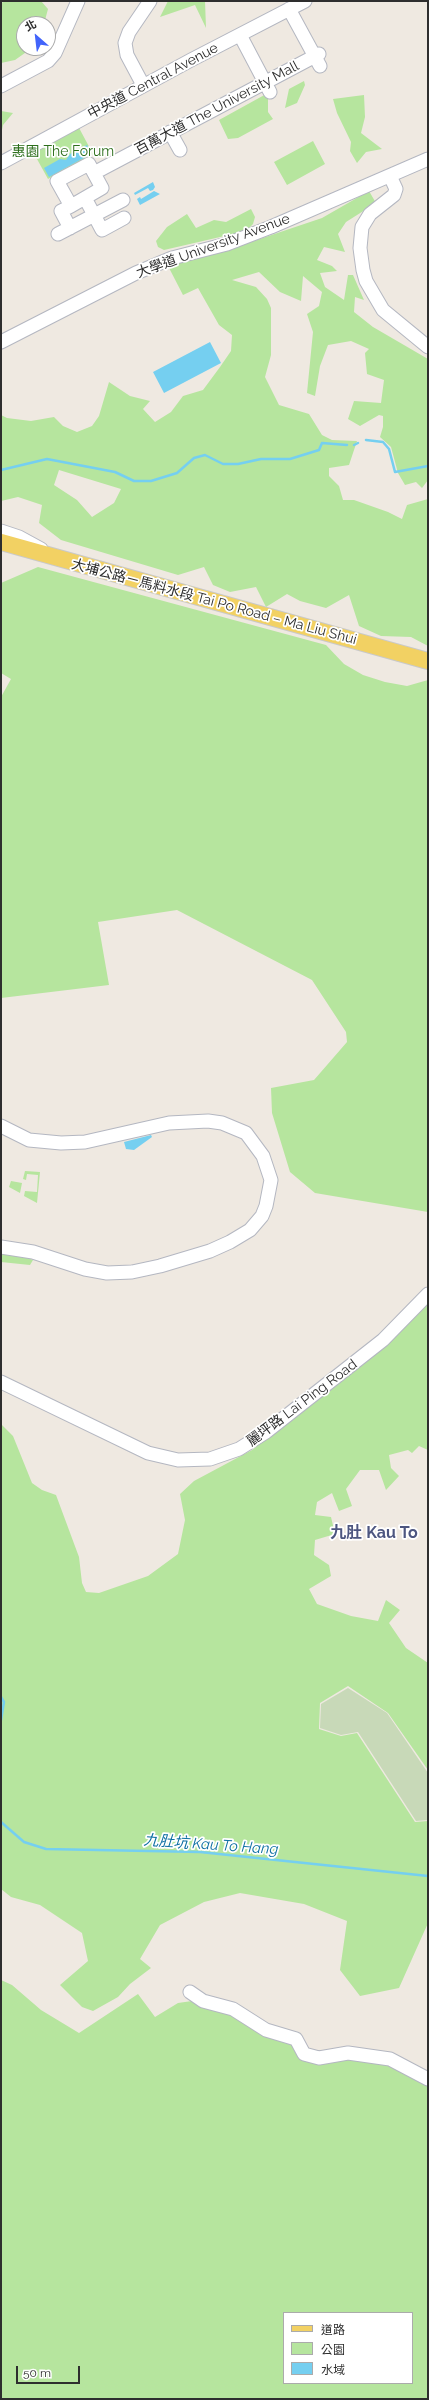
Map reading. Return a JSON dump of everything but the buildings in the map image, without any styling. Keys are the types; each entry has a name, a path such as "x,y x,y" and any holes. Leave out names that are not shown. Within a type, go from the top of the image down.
{"main road":[{"name":"大埔公路－馬料水段 Tai Po Road – Ma Liu Shui","path":"1,542 428,661"}],"street":[{"path":"1,86 48,61 55,53 78,1"},
{"path":"143,85 127,55 125,43 129,32 150,1"},
{"name":"中央道 Central Avenue","path":"1,163 143,85 305,1"},
{"name":"百萬大道 The University Mall","path":"94,173 170,132 213,116 318,59 289,9"},
{"path":"240,35 268,87"},
{"path":"170,132 180,150"},
{"name":"大學道 University Avenue","path":"3,337 112,284 172,258 227,244 271,227 428,159"},
{"path":"70,206 53,183 89,164 102,188 85,198 61,211 70,228"},
{"path":"390,176 396,189 394,195 370,214 362,227 360,248 363,270 366,281 383,310 428,347"},
{"path":"85,198 102,230 124,218"},
{"path":"58,234 123,200"},
{"path":"1,531 19,537 60,559"},
{"path":"1,1126 29,1140 61,1143 85,1142 169,1123 208,1121 222,1123 246,1133 263,1156 271,1180 266,1206 262,1216 250,1230 230,1242 210,1251 160,1266 132,1272 107,1273 85,1269 33,1252 1,1247"},
{"name":"麗坪路 Lai Ping Road","path":"1,1382 148,1453 178,1460 210,1459 239,1449 266,1432 383,1340 428,1294"},
{"path":"190,1992 203,2001 233,2009 266,2030 296,2038 304,2054 319,2058 348,2053 390,2059 428,2079"}],"green space":[{"path":"6,1 41,1 48,9 46,16 16,16 16,56 21,56 15,60 1,63 1,3"},
{"path":"168,1 205,1 206,28 195,5 160,17"},
{"path":"304,81 305,85 297,103 285,108 289,89"},
{"path":"268,93 268,112 273,119 238,138 228,139 219,120"},
{"path":"364,95 365,117 361,133 382,149 366,152 357,163 350,151 351,142 337,113 333,99"},
{"path":"1,111 13,113 3,125 1,135"},
{"name":"惠園 The Forum","path":"78,126 93,154 48,179 32,150"},
{"path":"313,141 325,164 287,185 274,162"},
{"path":"369,191 376,203 346,222 338,234 345,252 324,247 317,260 332,266 337,271 320,273 325,287 344,300 348,275 353,275 364,300 355,297 354,312 373,327 428,359 428,480 422,488 416,482 405,485 398,473 391,447 380,437 383,427 383,416 379,415 360,426 348,419 354,401 381,403 384,380 367,374 365,353 369,349 351,341 328,345 320,366 315,396 307,393 313,332 307,314 319,306 322,292 303,276 301,301 280,292 259,272 232,280 256,287 267,299 271,308 271,355 265,377 279,405 309,414 322,435 332,440 357,441 349,465 329,468 329,476 339,486 343,500 354,500 388,512 402,519 407,505 428,499 428,646 411,637 381,636 359,626 349,595 326,608 300,601 287,594 266,607 256,587 230,592 213,585 204,567 178,575 61,540 39,523 42,505 18,497 1,501 1,415 7,418 31,421 54,417 63,426 77,432 92,426 99,416 109,382 130,396 150,401 143,409 155,422 171,412 183,396 203,390 220,367 231,351 232,335 219,325 198,288 183,295 167,264 218,253 322,218","holes":["59,470 121,489 114,503 92,517 77,500 54,485"]},
{"path":"251,209 255,217 253,224 246,231 164,250 158,247 156,241 167,227 187,214 196,228 214,220 226,222"},
{"path":"38,567 326,645 344,664 363,675 385,682 407,686 428,680 428,1212 315,1193 290,1172 272,1113 271,1088 314,1080 347,1042 346,1032 312,980 177,910 98,922 109,985 1,998 1,697 11,679 1,673 1,583"},
{"path":"25,1171 40,1172 37,1203 24,1196 25,1191 37,1192 38,1175 27,1174 26,1180 23,1179"},
{"path":"11,1181 22,1183 20,1193 9,1187"},
{"path":"1,1252 11,1252 33,1260 30,1265 1,1262"},
{"path":"428,1303 428,1450 419,1446 412,1453 408,1450 389,1455 391,1468 399,1476 386,1490 379,1470 360,1470 346,1489 352,1506 339,1511 332,1493 317,1502 315,1515 331,1517 335,1534 315,1540 314,1555 329,1565 331,1576 309,1589 317,1604 351,1616 378,1621 386,1600 400,1610 389,1623 406,1648 428,1663 428,1770 388,1713 348,1686 320,1703 319,1729 341,1736 357,1733 415,1822 428,1821 428,1923 399,1988 360,1996 340,1970 347,1921 304,1904 240,1893 204,1902 160,1925 140,1959 151,1968 130,1984 118,1997 93,2011 82,2007 60,1985 88,1961 82,1933 40,1905 11,1897 1,1889 1,1424 13,1436 32,1483 42,1490 56,1495 79,1557 82,1583 86,1592 99,1593 148,1576 178,1554 185,1520 180,1494 194,1481 252,1450 336,1384"},
{"path":"348,1688 387,1713 428,1773 428,1820 416,1821 358,1732 341,1735 320,1728 321,1704"},
{"path":"1,1980 12,1985 41,2010 79,2033 138,1994 155,2017 178,2003 192,2001 220,2010 294,2041 304,2061 327,2064 349,2058 392,2065 428,2086 428,2399 1,2399"}],"water":[{"path":"87,145 91,154 49,177 44,168 60,159 66,160 70,154"},
{"path":"153,182 155,187 153,190 150,191 148,188 135,195 134,193"},
{"path":"154,191 160,194 140,205 137,199 140,197 141,199"},
{"path":"210,342 221,363 164,393 153,372"},
{"path":"151,1135 152,1137 134,1150 126,1149 124,1142"}],"waterway":[{"path":"366,440 383,442 389,449 395,472 428,466"},
{"path":"1,470 47,459 115,472 134,481 151,481 177,473 194,458 205,455 223,464 238,464 261,459 290,459 319,450 322,443 347,445"},
{"path":"354,445 358,443"},
{"path":"1,1697 4,1702 1,1720"},
{"name":"九肚坑 Kau To Hang","path":"1,1822 24,1842 46,1849 200,1852 428,1876"}],"district":[{"name":"九肚 Kau To","path":"374,1533"}]}
